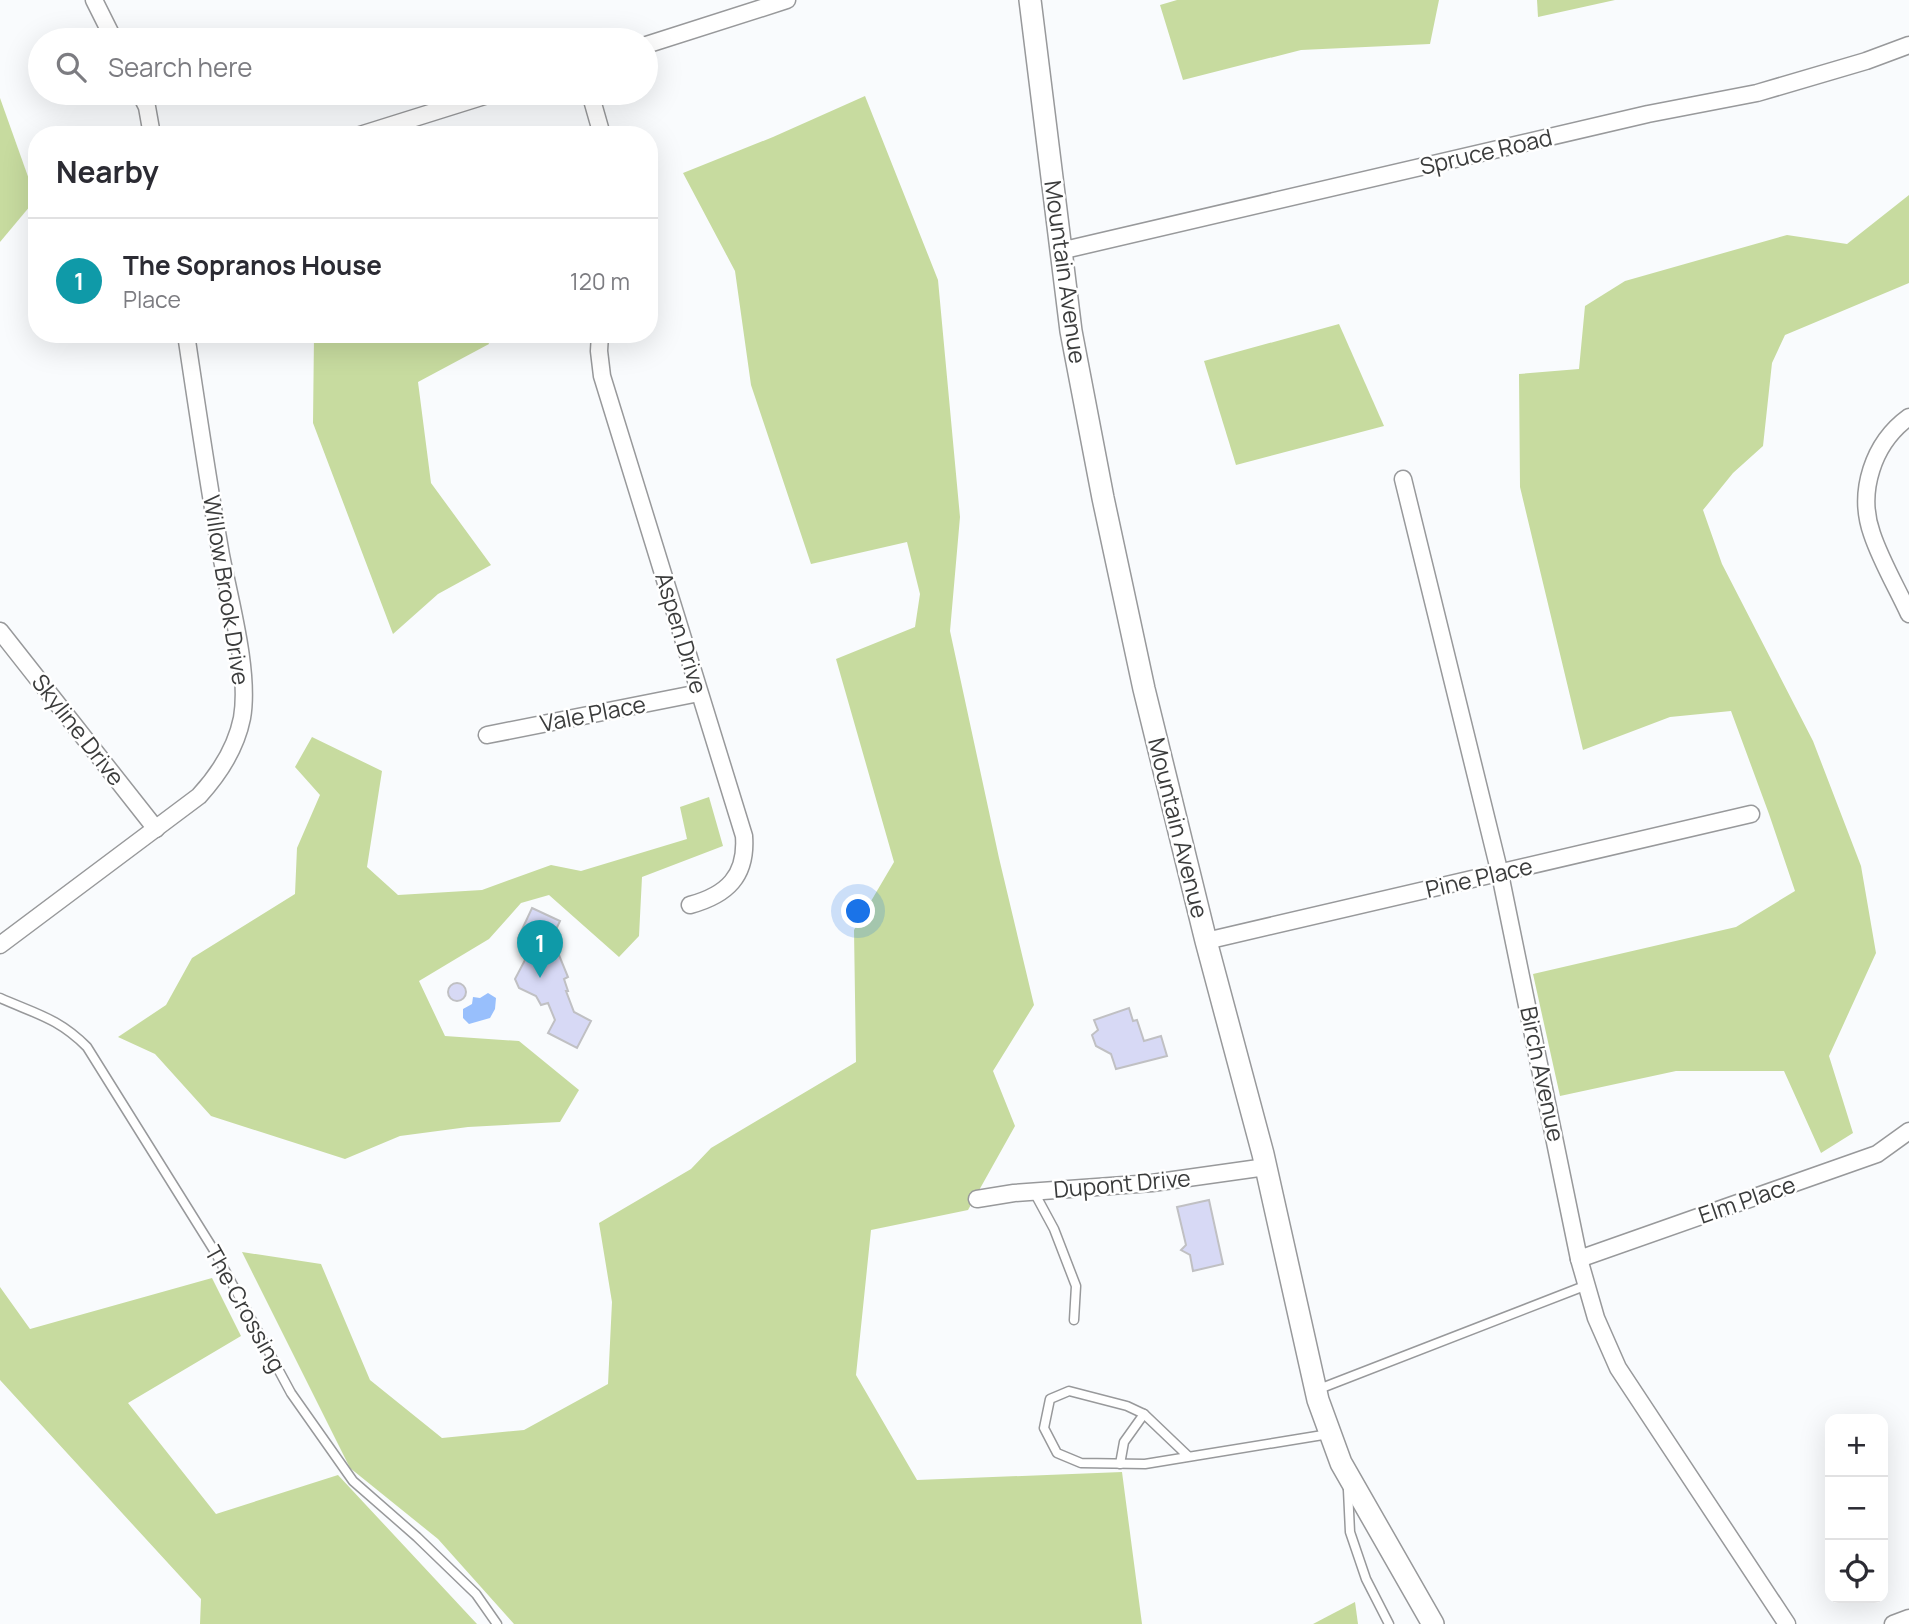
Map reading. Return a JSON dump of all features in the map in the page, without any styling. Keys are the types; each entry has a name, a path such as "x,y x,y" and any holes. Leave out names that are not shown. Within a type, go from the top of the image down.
{"street":[{"path":"94,0 108,28"},
{"path":"658,41 787,0"},
{"name":"Mountain Avenue","path":"1030,0 1071,331 1111,535 1144,689 1206,942 1266,1167 1316,1390 1329,1434 1348,1476 1433,1624"},
{"name":"Spruce Road","path":"1060,251 1648,114 1757,93 1866,61 1909,45"},
{"path":"145,105 150,126"},
{"path":"389,126 456,105"},
{"path":"593,105 599,126"},
{"name":"Willow Brook Drive","path":"0,945 199,796 222,768 237,735 244,699 242,671 187,343"},
{"name":"Aspen Drive","path":"599,343 602,376 744,836 740,870 728,887 720,894 690,905"},
{"path":"1909,417 1890,434 1878,452 1870,471 1866,492 1867,514 1872,534 1909,614"},
{"name":"Birch Avenue","path":"1403,479 1500,874 1579,1259 1596,1318 1618,1368 1787,1624"},
{"name":"Skyline Drive","path":"0,631 156,829"},
{"name":"Vale Place","path":"487,734 699,694"},
{"name":"Pine Place","path":"1206,942 1751,814"},
{"name":"Elm Place","path":"1579,1259 1877,1154 1909,1131"},
{"name":"Dupont Drive","path":"977,1199 1152,1183 1266,1167"},
{"path":"1894,1624 1909,1618"}],"lane":[{"name":"The Crossing","path":"0,998 47,1016 75,1034 88,1047 215,1252 291,1393 345,1470 353,1481 476,1594 497,1624"},
{"path":"1034,1192 1054,1229 1076,1286 1074,1320"},
{"path":"1316,1390 1587,1285"},
{"path":"1188,1456 1144,1414 1127,1406 1069,1391 1050,1399 1044,1428 1057,1453 1080,1463 1145,1464 1329,1434"},
{"path":"1120,1464 1124,1442 1144,1414"},
{"path":"1348,1476 1350,1532 1366,1579 1390,1624"}],"green space":[{"path":"1177,0 1439,0 1430,44 1301,50 1183,80 1160,5"},
{"path":"1537,0 1615,0 1538,17"},
{"path":"865,96 938,280 960,517 950,631 1034,1005 993,1071 1015,1126 968,1210 871,1230 856,1375 917,1480 1122,1472 1142,1624 514,1624 438,1539 350,1468 242,1252 321,1264 370,1380 442,1438 524,1430 608,1384 612,1302 599,1223 691,1169 711,1148 856,1062 854,930 894,862 836,659 915,627 920,594 907,542 811,564 751,385 735,271 683,173"},
{"path":"0,98 28,177 28,209 0,242"},
{"path":"1909,195 1909,283 1785,335 1772,363 1763,446 1733,473 1703,510 1722,564 1813,741 1861,866 1876,953 1829,1056 1853,1133 1821,1153 1784,1071 1676,1071 1560,1096 1533,974 1736,927 1795,891 1731,711 1670,717 1583,750 1520,487 1519,374 1579,369 1585,306 1625,281 1787,235 1847,244"},
{"path":"1339,324 1384,426 1236,465 1204,361"},
{"path":"314,343 489,343 418,382 431,483 491,565 438,594 393,634 313,423"},
{"path":"312,737 382,771 367,867 398,895 482,890 551,865 581,871 687,839 680,807 709,797 723,846 642,877 639,936 619,957 549,895 521,903 489,939 419,981 445,1036 519,1041 579,1090 560,1122 468,1127 400,1136 345,1159 211,1116 155,1054 118,1037 166,1005 192,958 295,894 297,848 320,795 295,767"},
{"path":"212,1278 241,1336 128,1403 216,1514 338,1475 477,1624 200,1624 201,1599 0,1380 0,1287 30,1329"},
{"path":"1355,1602 1358,1624 1313,1624"}],"water":[{"path":"488,993 496,998 495,1009 490,1018 469,1024 463,1018 463,1009 472,1004 473,997 480,998"}],"building":[{"path":"532,908 560,921 552,938 568,977 564,979 566,991 574,1012 591,1021 577,1048 548,1033 555,1020 548,1003 541,1005 536,996 519,988 515,979 525,960 518,938"},
{"path":"453,983 461,983 466,992 464,999 453,1001 448,996 448,988"},
{"path":"1129,1008 1133,1021 1137,1020 1144,1041 1161,1036 1167,1056 1116,1069 1111,1054 1096,1046 1092,1035 1098,1030 1094,1020"},
{"path":"1209,1200 1223,1264 1193,1271 1190,1255 1181,1250 1186,1245 1177,1207"}],"place":[{"name":"The Sopranos House","path":"540,978"}]}
